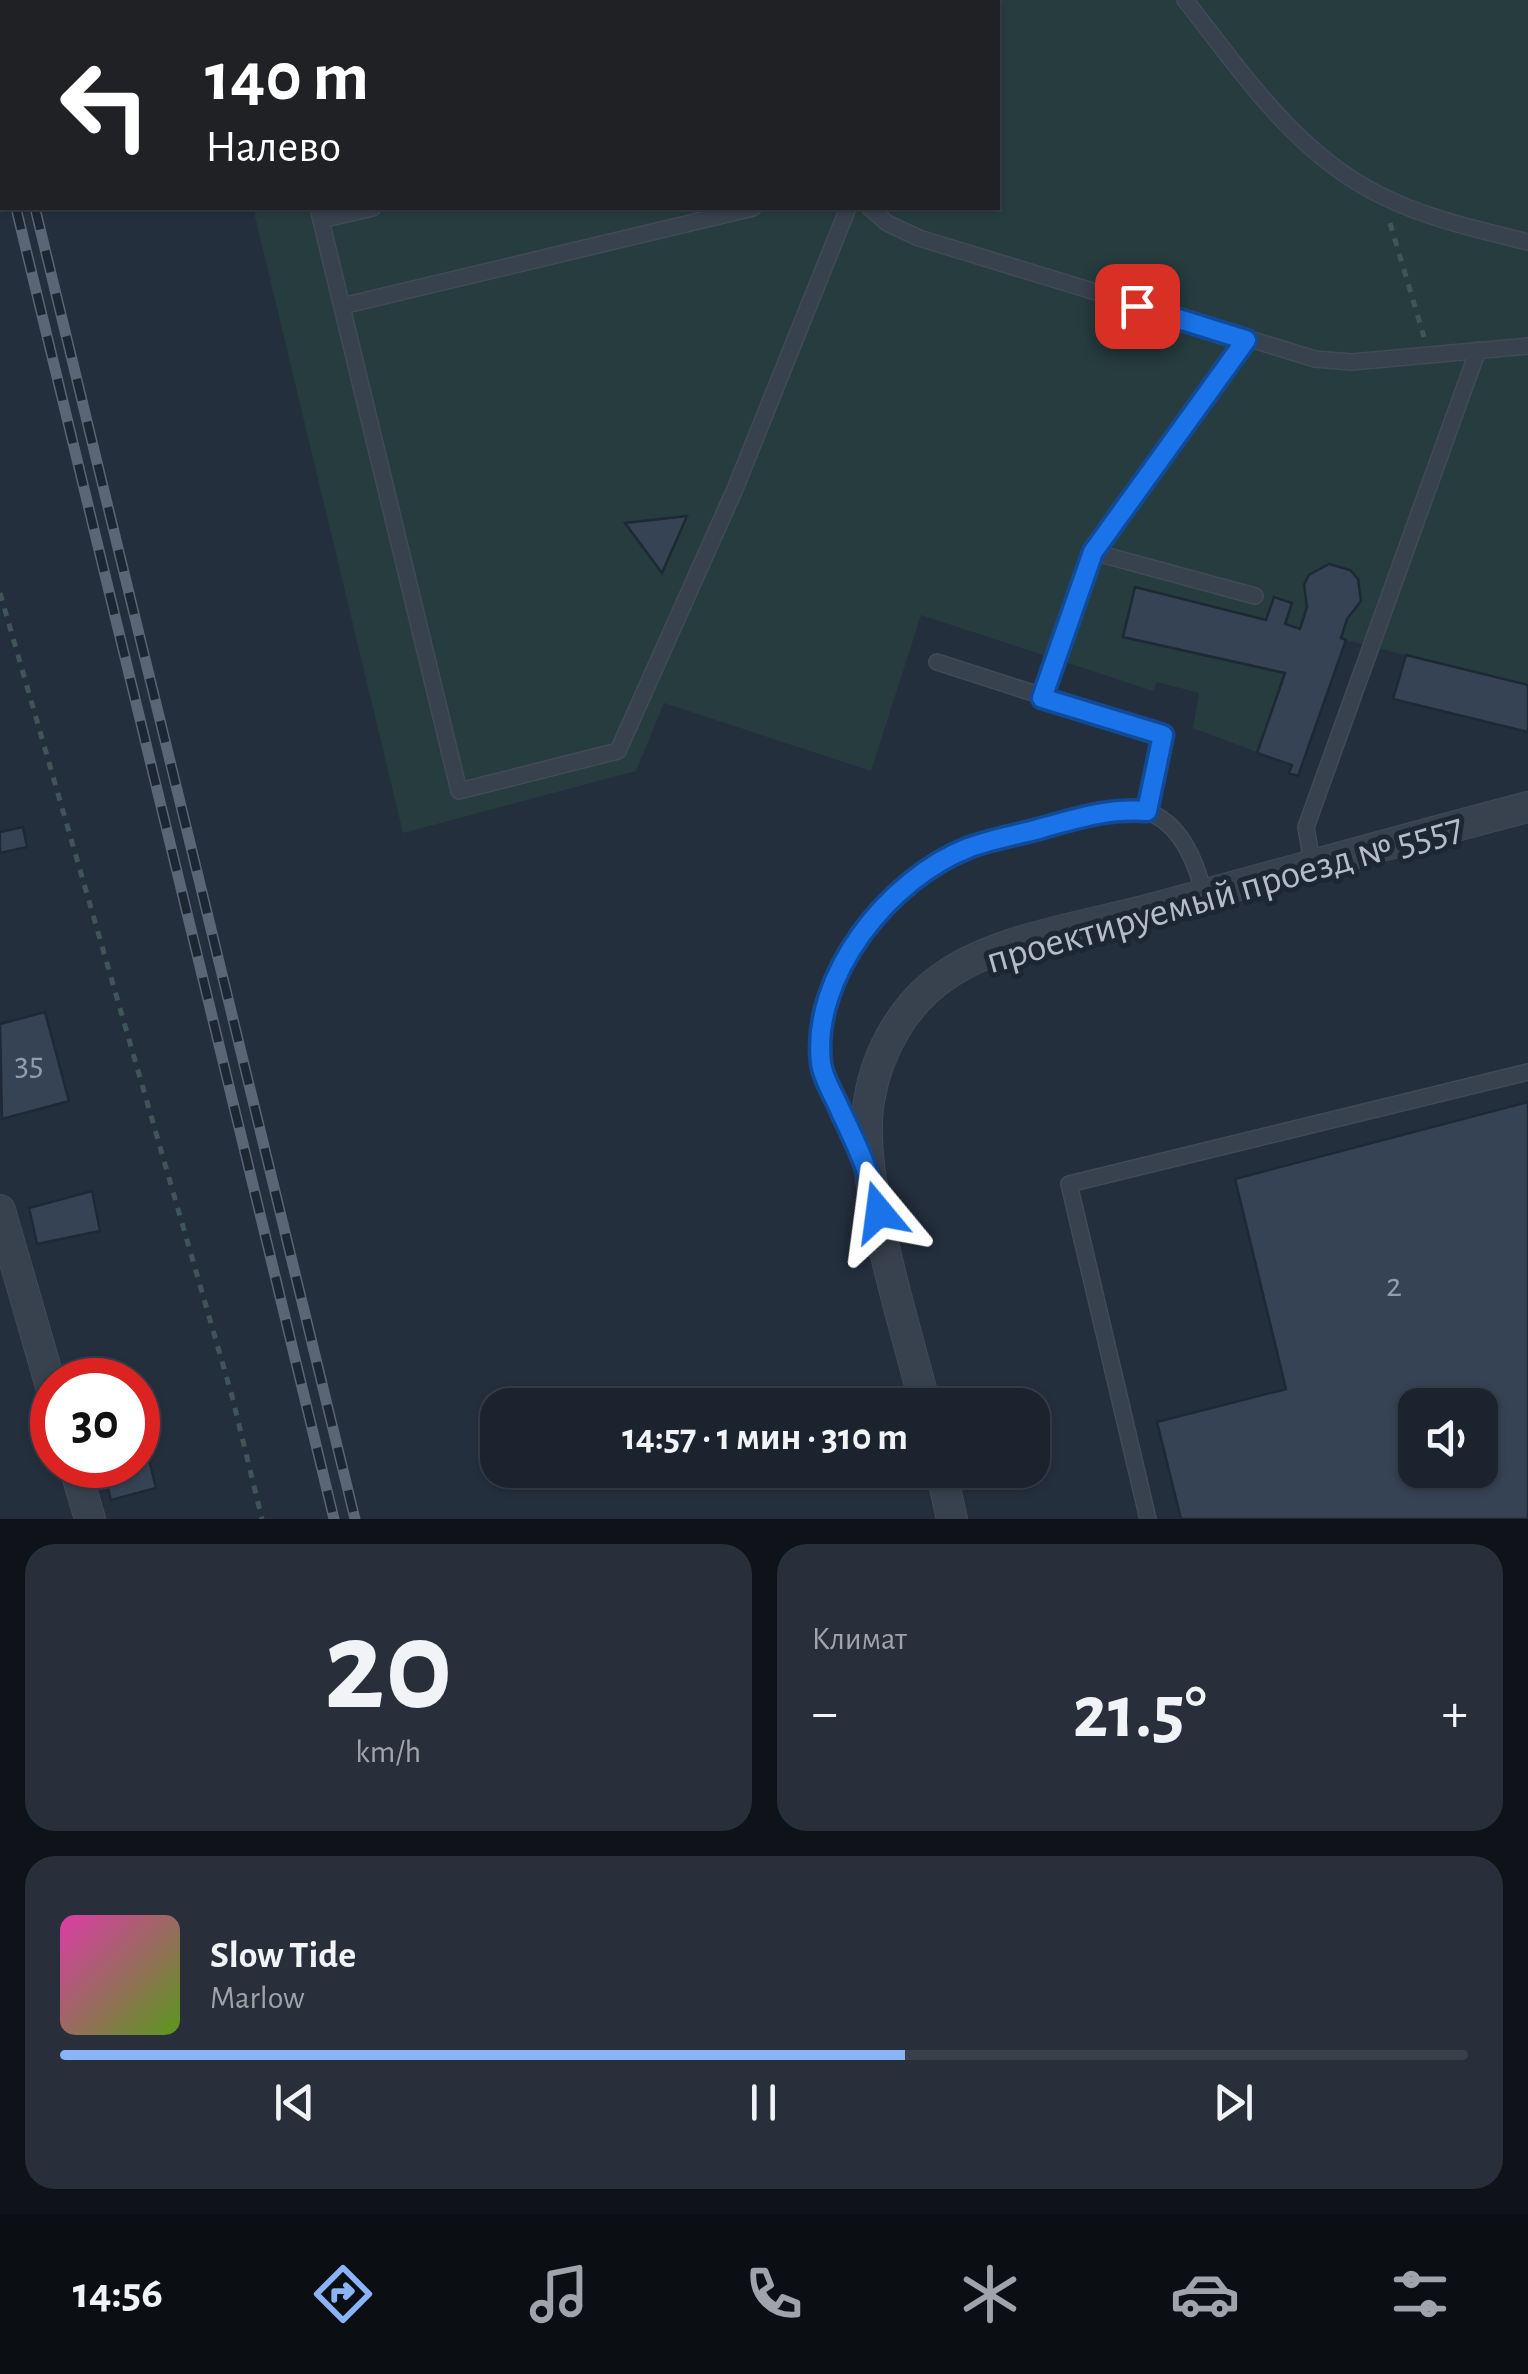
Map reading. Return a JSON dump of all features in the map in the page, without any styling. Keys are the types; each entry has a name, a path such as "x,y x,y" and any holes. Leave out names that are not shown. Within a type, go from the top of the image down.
{"street":[{"name":"проектируемый проезд № 5557","path":"921,1388 871,1177 868,1103 890,1038 915,1001 947,974 1065,930 1528,808"},
{"path":"0,1210 43,1358"},
{"path":"81,1488 90,1519"},
{"path":"944,1488 952,1519"}],"lane":[{"path":"1184,0 1306,144 1381,196 1528,242"},
{"path":"356,210 320,214 459,791 618,750 735,490 847,210"},
{"path":"342,306 745,210"},
{"path":"872,210 887,223 920,238 1315,359 1352,362 1528,346"},
{"path":"1042,698 1093,552 1246,340"},
{"path":"1312,864 1306,827 1478,350"},
{"path":"1093,552 1255,596"},
{"path":"937,662 1163,735 1147,811"},
{"path":"871,1177 821,1067 820,1026 828,993 870,921 906,889 969,848 1114,808 1147,811 1172,829 1195,859 1204,894"},
{"path":"1148,1519 1070,1184 1528,1072"}],"path":[{"path":"1381,196 1430,354"},
{"path":"0,594 232,1396 262,1519"}],"green space":[{"path":"1000,0 1528,0 1528,732 1393,699 1405,655 1346,640 1298,776 1289,773 1291,765 1193,728 1199,693 1157,682 1153,691 921,615 871,771 664,703 636,771 403,833 253,210 1000,210"}],"building":[{"path":"687,516 662,573 625,523"},
{"path":"1329,564 1350,570 1358,579 1361,601 1347,619 1341,638 1346,640 1298,776 1289,773 1292,765 1257,753 1285,673 1123,637 1135,587 1266,620 1274,597 1292,603 1285,624 1300,629 1307,607 1304,585 1309,575"},
{"path":"1406,655 1528,685 1528,732 1393,699"},
{"path":"23,827 27,847 0,853 0,832"},
{"path":"45,1012 69,1101 2,1119 0,1024"},
{"path":"1528,1102 1528,1519 1181,1519 1157,1422 1286,1389 1235,1179"},
{"path":"92,1191 100,1231 37,1244 29,1208"},
{"path":"108,1488 156,1488 111,1500"}],"railway":[{"path":"16,210 334,1519"},
{"path":"35,210 355,1519"}],"route":[{"path":"879,1212 871,1177 821,1067 820,1026 828,993 849,951 870,921 906,889 948,858 969,848 1114,808 1147,811 1163,735 1042,698 1093,552 1246,340 1137,306"}]}
